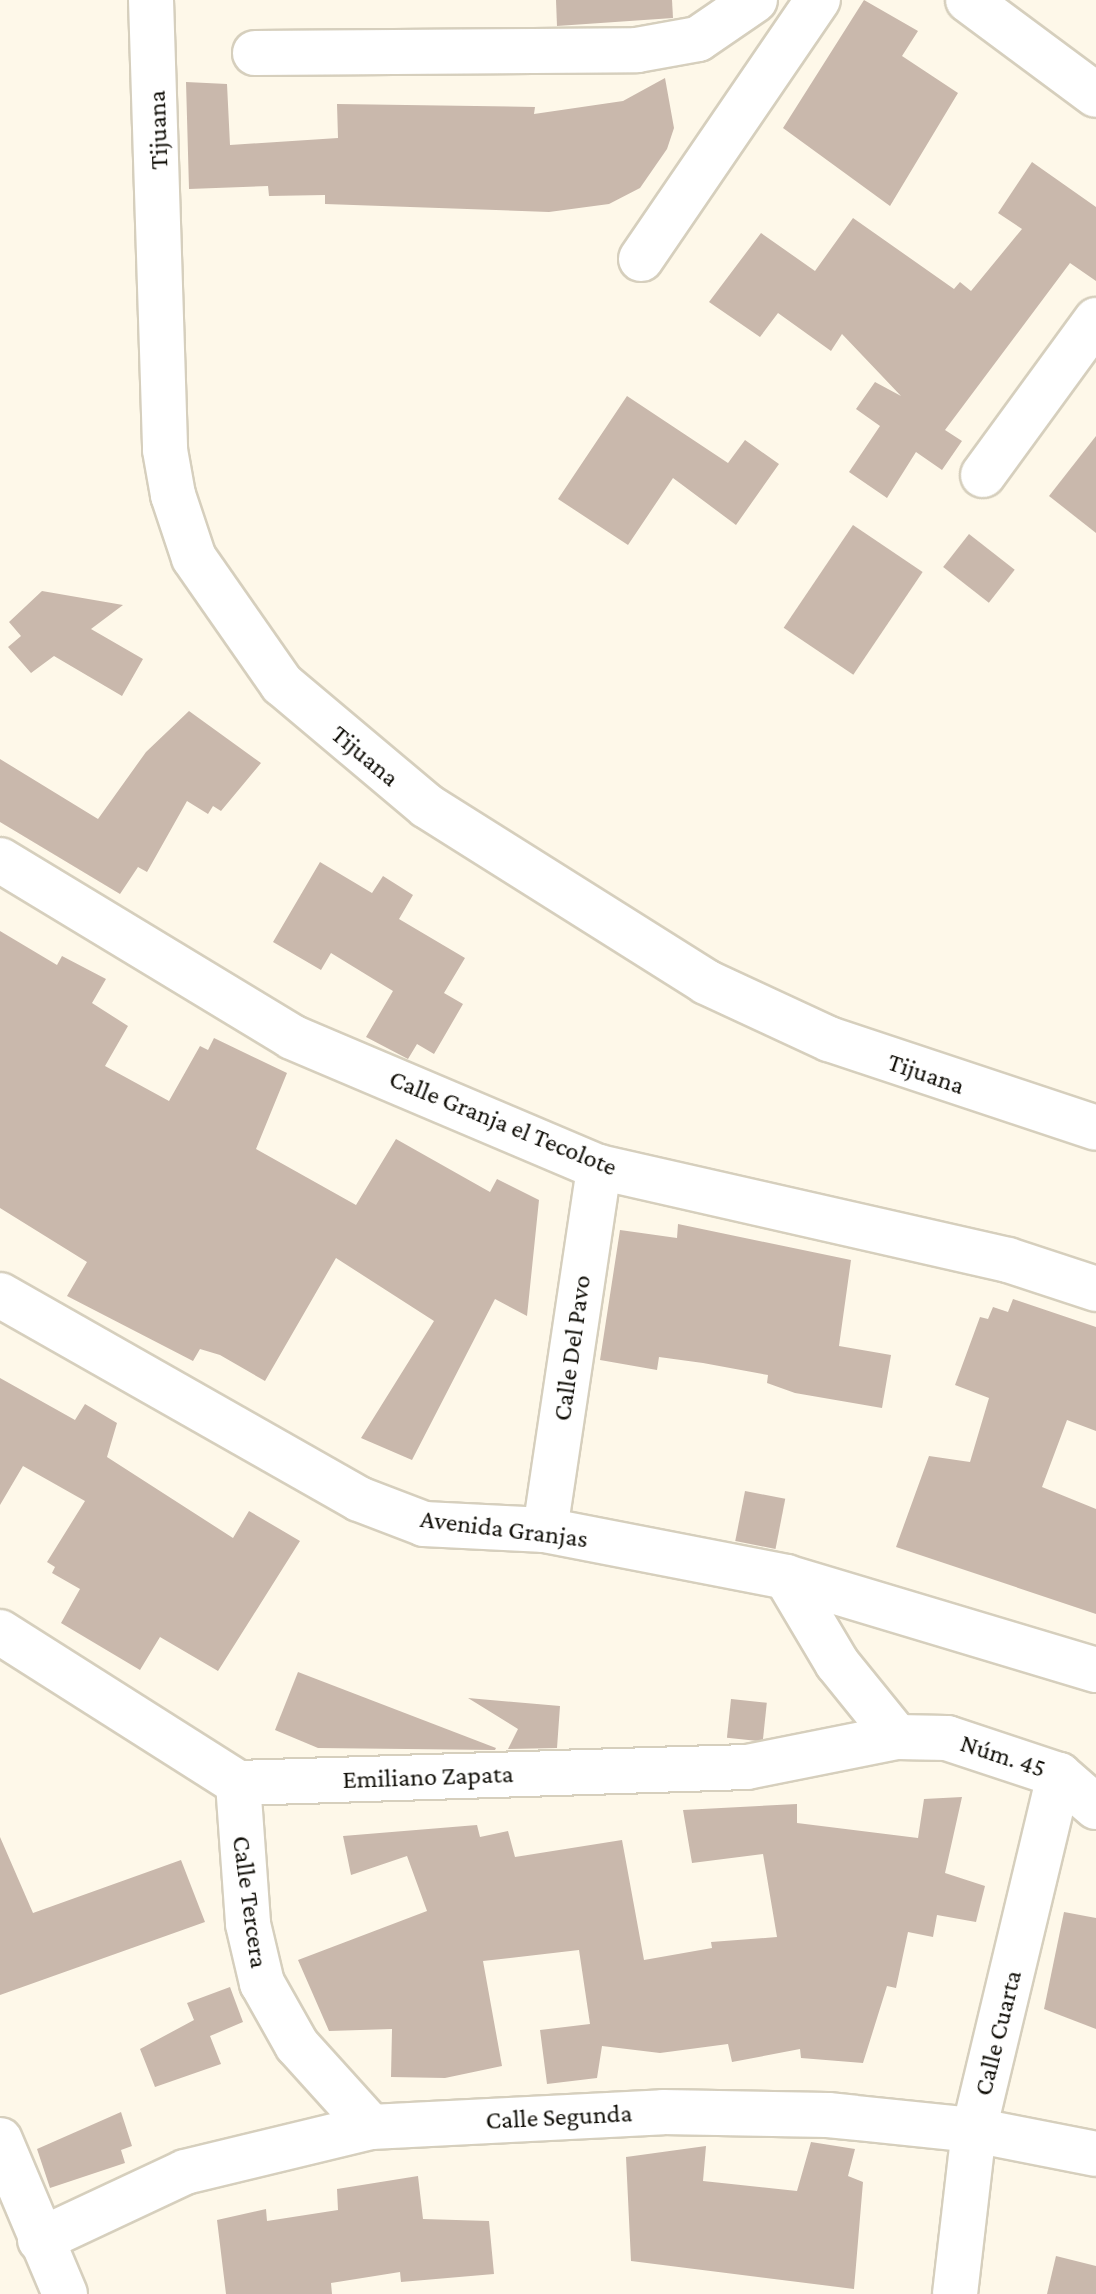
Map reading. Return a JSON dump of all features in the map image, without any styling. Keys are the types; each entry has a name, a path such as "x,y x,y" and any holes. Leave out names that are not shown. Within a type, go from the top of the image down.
{"street":[{"name":"Tijuana","path":"151,0 165,450 194,558 263,661 347,743 427,806 706,982 829,1039 1096,1128"},
{"path":"255,53 637,50 698,39 755,0"},
{"path":"641,259 818,0"},
{"path":"968,0 1096,95"},
{"path":"983,475 1096,320"},
{"name":"Calle Granja el Tecolote","path":"0,860 292,1037 599,1167 1008,1260 1096,1289"},
{"name":"Calle Del Pavo","path":"545,1530 599,1167"},
{"name":"Avenida Granjas","path":"0,1295 359,1499 424,1524 545,1530 786,1577 1096,1670"},
{"path":"786,1577 837,1663 897,1737"},
{"path":"0,1632 238,1783"},
{"name":"Núm. 45","path":"897,1737 947,1738 1059,1775 1096,1807"},
{"name":"Emiliano Zapata","path":"238,1783 747,1767 897,1737"},
{"name":"Calle Cuarta","path":"955,2294 974,2130 1059,1775"},
{"name":"Calle Tercera","path":"238,1783 248,1924 262,1983 297,2045 371,2127"},
{"name":"Calle Segunda","path":"40,2240 185,2172 371,2127 663,2112 828,2115 974,2130 1096,2154"},
{"path":"0,2140 65,2294"}],"building":[{"path":"556,0 672,0 673,18 557,26"},
{"path":"864,0 918,31 902,56 958,93 890,206 783,128"},
{"path":"665,78 674,128 667,149 640,188 609,204 549,212 325,204 325,195 269,196 268,186 189,189 186,82 227,84 230,145 338,138 337,104 535,107 534,114 623,101"},
{"path":"1032,162 1096,207 1096,281 1070,263 945,430 962,441 942,470 916,452 887,498 849,472 880,426 856,409 875,382 901,396 842,334 831,351 778,313 760,337 709,302 761,233 815,271 853,218 954,289 960,282 971,291 1022,229 998,213"},
{"path":"627,396 728,463 745,440 779,464 736,525 673,478 628,545 558,499"},
{"path":"1096,436 1096,533 1049,496"},
{"path":"853,525 923,572 853,675 784,628"},
{"path":"969,534 1015,570 989,603 943,567"},
{"path":"42,591 123,605 91,629 143,659 122,696 54,656 31,673 8,647 21,636 9,622"},
{"path":"189,711 261,763 221,811 213,806 208,814 187,801 147,872 138,867 120,894 0,822 0,759 98,819 146,752"},
{"path":"320,862 372,893 383,876 413,895 399,919 465,958 444,993 463,1004 434,1054 417,1044 408,1059 366,1037 393,991 331,953 321,970 273,942"},
{"path":"0,931 57,965 62,956 106,979 92,1003 128,1026 105,1066 169,1101 200,1046 208,1050 214,1038 287,1073 256,1149 356,1205 396,1139 490,1192 497,1179 539,1200 527,1316 495,1299 412,1460 361,1438 434,1321 336,1258 265,1381 220,1355 200,1349 193,1361 67,1296 87,1262 0,1208"},
{"path":"678,1224 851,1260 839,1346 891,1355 882,1408 795,1393 767,1383 768,1375 703,1363 659,1357 657,1370 600,1360 620,1230 677,1238"},
{"path":"1013,1299 1096,1327 1096,1431 1067,1420 1042,1487 1096,1509 1096,1614 896,1547 929,1456 970,1462 989,1398 955,1385 980,1317 988,1319 993,1307 1008,1312"},
{"path":"0,1378 75,1420 85,1404 117,1423 107,1457 233,1538 249,1511 300,1541 218,1671 160,1637 140,1670 61,1623 80,1589 52,1573 55,1567 47,1562 85,1501 23,1466 0,1505"},
{"path":"745,1491 785,1499 776,1549 735,1541"},
{"path":"298,1672 496,1748 318,1748 275,1730"},
{"path":"468,1698 560,1706 557,1748 508,1749 518,1729"},
{"path":"731,1699 767,1703 763,1742 727,1738"},
{"path":"962,1797 945,1873 985,1886 976,1922 937,1915 933,1937 908,1932 896,1988 887,1986 863,2063 801,2058 800,2049 732,2062 728,2044 660,2053 602,2046 597,2078 547,2084 540,2030 590,2024 579,1950 483,1961 502,2066 445,2078 391,2077 392,2029 329,2031 298,1960 427,1911 407,1856 351,1875 343,1836 477,1825 480,1837 508,1831 515,1857 622,1840 644,1960 712,1948 711,1942 777,1937 763,1854 692,1863 683,1810 797,1804 797,1823 918,1838 924,1799"},
{"path":"0,1837 33,1913 181,1860 205,1922 0,1995"},
{"path":"1064,1912 1096,1918 1096,2029 1044,2009"},
{"path":"230,1987 243,2022 210,2036 221,2064 155,2087 140,2049 194,2020 187,2003"},
{"path":"121,2112 132,2146 121,2150 125,2163 50,2188 37,2149"},
{"path":"811,2142 855,2149 848,2176 863,2182 854,2289 631,2261 626,2157 706,2146 703,2181 797,2191"},
{"path":"418,2176 423,2219 489,2221 494,2274 401,2282 400,2272 331,2283 332,2294 226,2294 217,2220 266,2209 267,2221 338,2210 337,2189"},
{"path":"1056,2256 1096,2266 1096,2294 1047,2294"}]}
